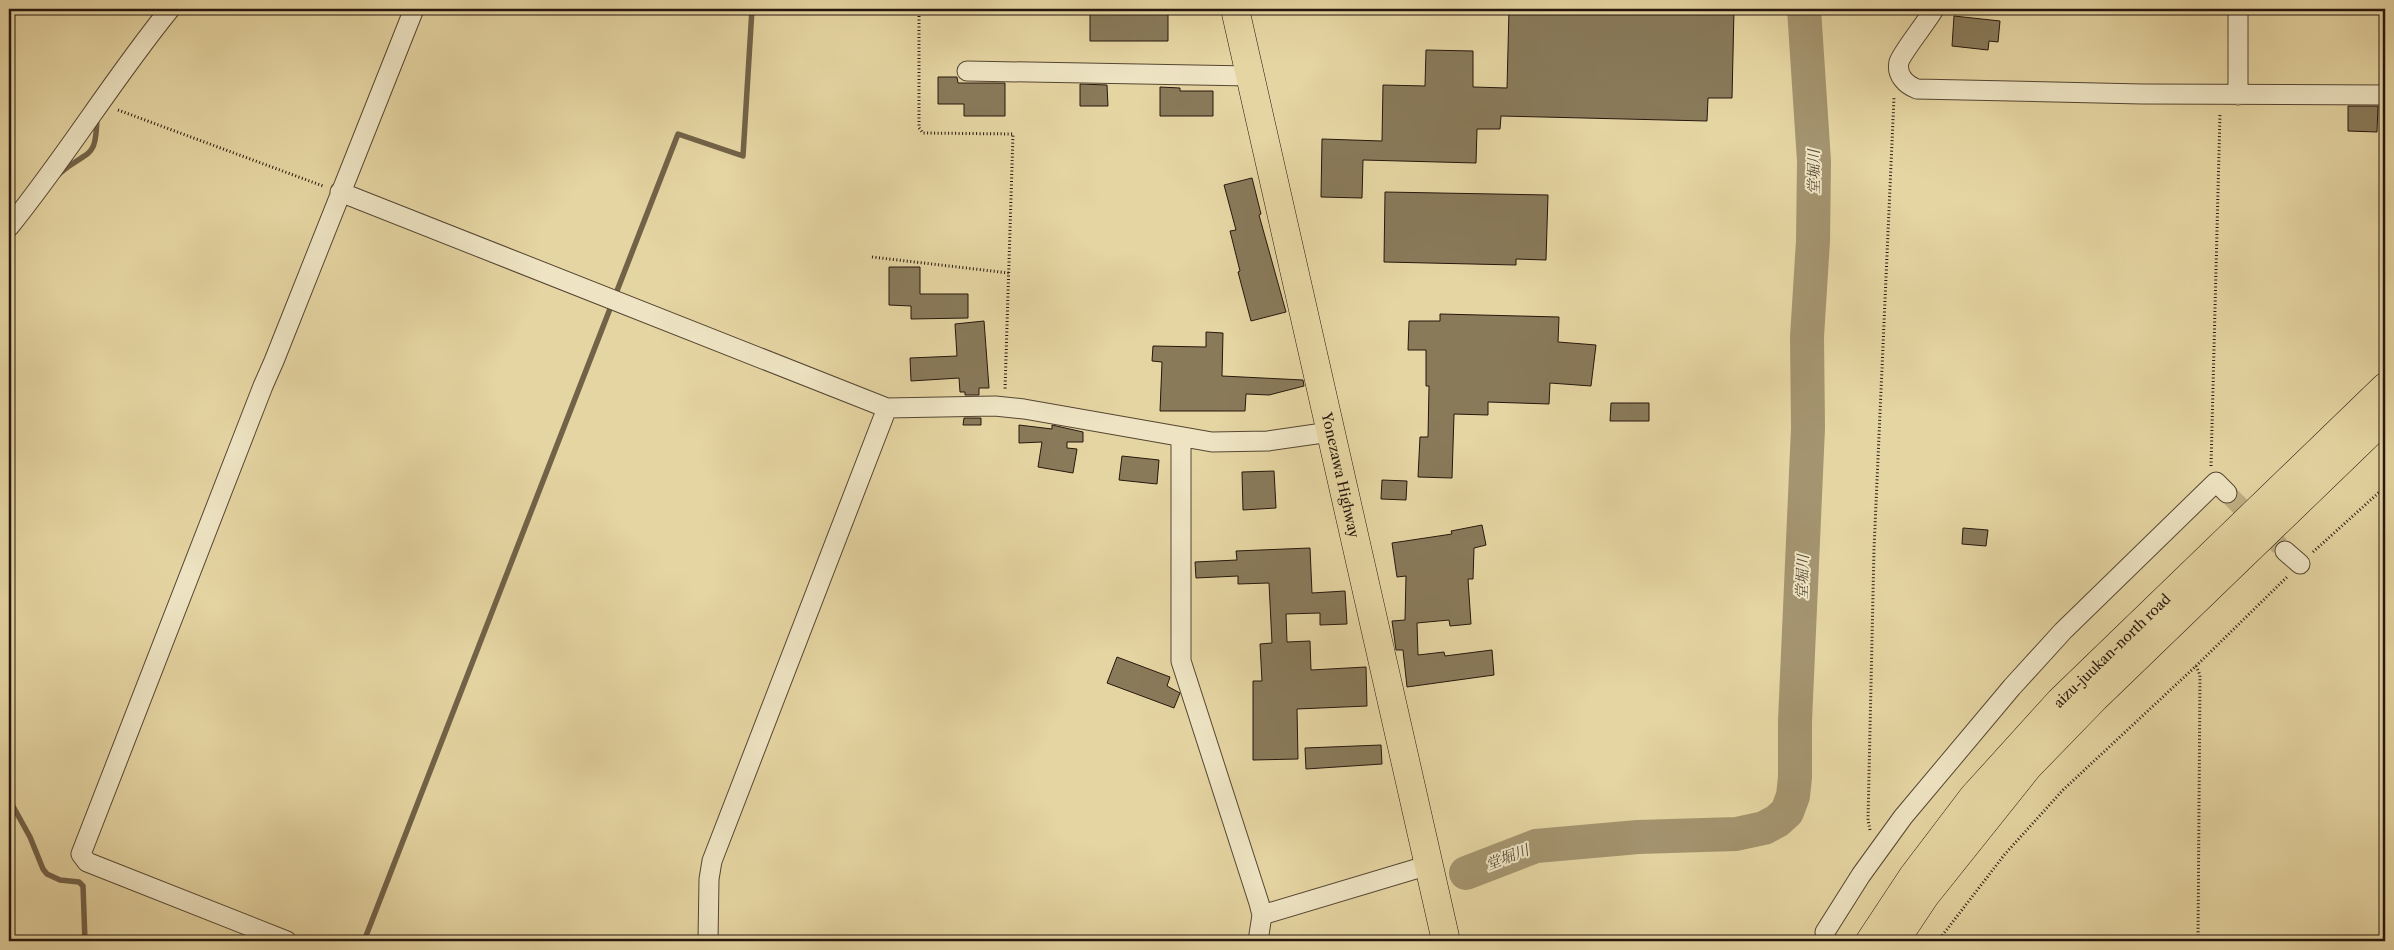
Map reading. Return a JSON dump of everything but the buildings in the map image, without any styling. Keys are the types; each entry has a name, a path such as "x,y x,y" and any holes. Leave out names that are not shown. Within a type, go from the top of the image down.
{"highway":[{"name":"Yonezawa Highway","path":"1235,9 1446,941"},
{"name":"aizu-juukan-north road","path":"1870,941 1913,876 1973,797 2060,701 2385,387"},
{"name":"aizu-juukan-north road","path":"1895,941 1925,896 2028,767 2096,698 2385,418"}],"street":[{"path":"9,227 42,185 98,103 170,9"},
{"path":"287,941 87,862 80,854 340,192 414,9"},
{"path":"1934,9 1899,61 1898,72 1906,82 1917,89 2230,95 2385,95"},
{"path":"2230,95 2238,15"},
{"path":"967,71 1250,76"},
{"path":"340,192 887,408 1005,407 1212,442 1268,441 1330,432"},
{"path":"708,941 709,879 712,861 887,408"},
{"path":"1181,442 1181,661 1262,915 1258,941"},
{"path":"1824,932 1881,848 1961,746 2063,631 2221,488"},
{"path":"2285,551 2300,564"},
{"path":"1262,915 1429,865"}],"path":[{"path":"919,9 919,128 923,133 1013,134 1005,407"},
{"path":"1881,848 1871,833 1868,820 1874,549 1894,96 1906,82"},
{"path":"2221,488 2210,470 2230,95"},
{"path":"98,103 340,192"},
{"path":"872,257 1009,273"},
{"path":"1938,941 2005,854 2063,790 2196,666 2300,564 2385,487"},
{"path":"2196,666 2200,675 2198,941"}],"waterway":[{"path":"364,941 678,134 743,156 752,9"},
{"name":"堂堀川","path":"1466,873 1536,846 1638,837 1736,834 1764,828 1777,821 1787,812 1793,796 1795,777 1795,721 1808,428 1807,337 1813,241 1814,161 1804,9"},
{"path":"59,174 92,148 95,142 97,117"},
{"path":"9,799 30,837 43,869 47,874 60,880 79,882 83,886 85,941"}],"tunnel":[{"path":"2227,493 2285,551"}]}
